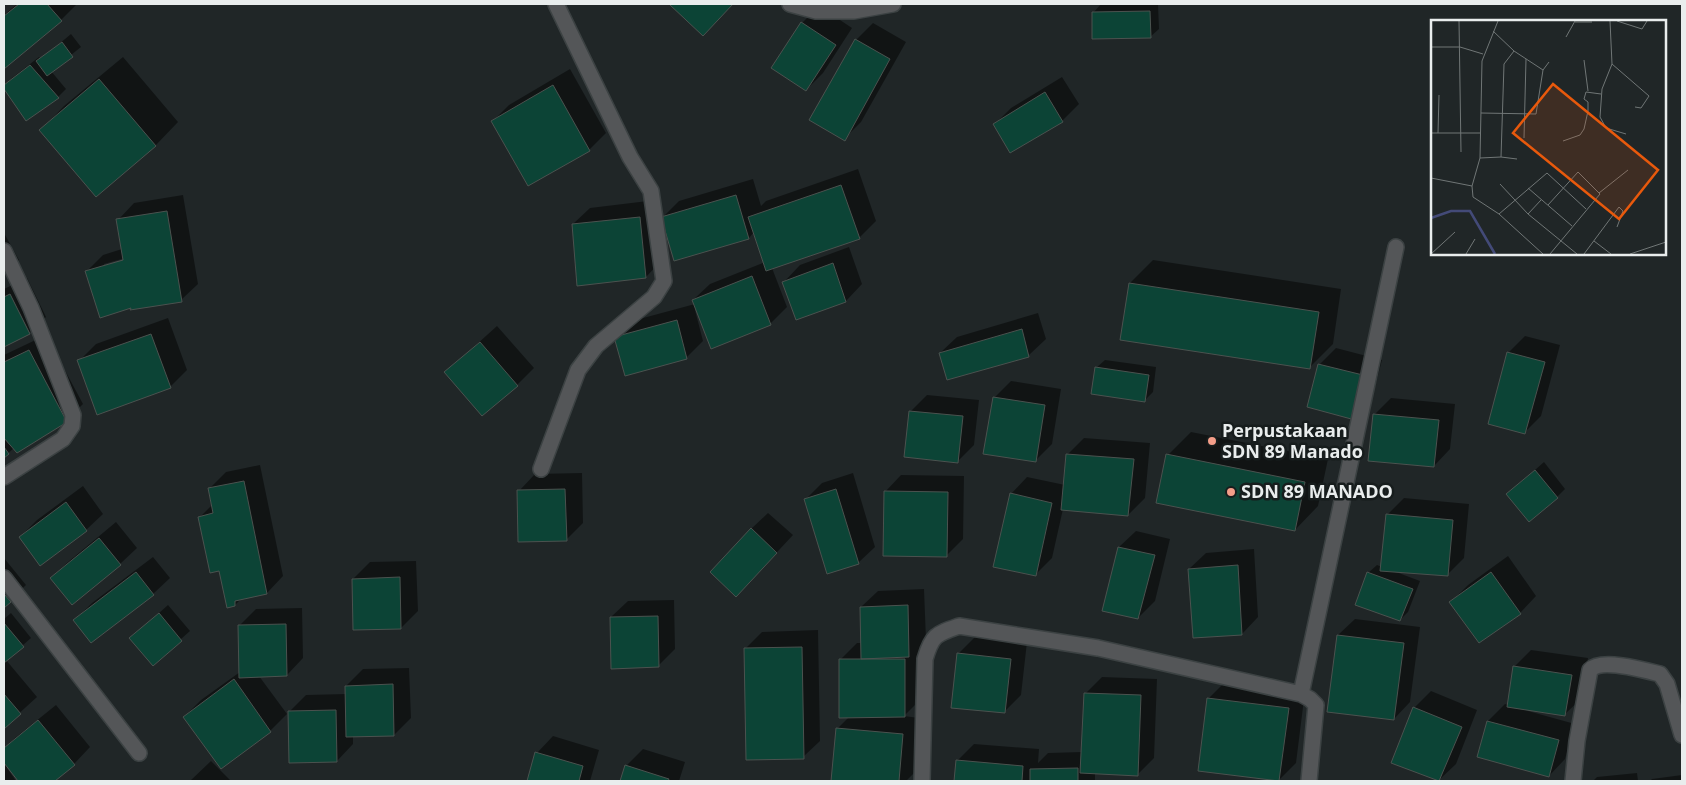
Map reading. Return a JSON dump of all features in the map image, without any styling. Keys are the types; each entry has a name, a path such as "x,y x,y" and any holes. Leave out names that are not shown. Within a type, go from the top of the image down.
{"street":[{"path":"541,469 578,370 596,346 654,297 664,281 651,191 630,156 556,4"},
{"path":"790,4 816,11 854,11 893,4"},
{"path":"1301,694 1396,248"},
{"path":"4,251 31,308 73,415 72,426 63,439 4,477"},
{"path":"4,578 139,753"},
{"path":"922,781 925,659 929,644 938,633 959,626 1098,648 1301,694 1316,705 1309,781"},
{"path":"1573,781 1577,741 1590,670 1593,667 1609,665 1660,674 1667,684 1682,735"}],"building":[{"path":"19,4 47,4 62,21 4,69 4,16"},
{"path":"669,4 733,4 703,36"},
{"path":"1150,11 1151,38 1092,39 1092,12"},
{"path":"801,22 836,45 806,91 771,68"},
{"path":"855,39 890,59 845,141 809,120"},
{"path":"62,42 73,57 47,76 36,61"},
{"path":"30,65 59,98 26,121 4,89 4,85"},
{"path":"99,79 156,146 96,197 39,130"},
{"path":"553,85 590,151 528,186 491,121"},
{"path":"1045,92 1063,122 1010,153 993,124"},
{"path":"841,185 860,239 766,271 748,217"},
{"path":"736,195 749,239 674,261 661,217"},
{"path":"167,211 182,302 130,310 131,308 100,318 85,271 123,260 116,219"},
{"path":"640,217 646,278 577,286 572,224"},
{"path":"833,263 846,302 796,320 782,282"},
{"path":"752,276 771,325 711,349 692,300"},
{"path":"1129,283 1319,312 1310,369 1120,340"},
{"path":"10,294 30,334 4,347 4,297"},
{"path":"677,320 687,359 625,376 614,337"},
{"path":"1022,329 1029,357 947,380 939,353"},
{"path":"151,334 171,388 97,415 77,360"},
{"path":"480,342 518,386 482,416 444,372"},
{"path":"29,350 67,422 17,453 4,438 4,362"},
{"path":"1507,352 1545,362 1525,434 1488,424"},
{"path":"1318,364 1367,376 1355,420 1307,407"},
{"path":"1095,367 1149,375 1145,402 1091,394"},
{"path":"993,397 1045,405 1036,462 983,454"},
{"path":"909,411 963,416 958,463 904,457"},
{"path":"1373,414 1439,420 1434,467 1368,461"},
{"path":"4,447 9,454 4,458"},
{"path":"1066,454 1134,459 1128,516 1061,510"},
{"name":"SDN 89 MANADO","path":"1166,454 1305,482 1295,531 1156,503"},
{"path":"1535,470 1558,498 1529,522 1506,494"},
{"path":"244,481 267,594 235,601 235,606 227,608 219,571 210,573 198,517 213,513 208,488"},
{"path":"565,489 567,541 518,542 517,490"},
{"path":"836,489 859,564 827,574 804,499"},
{"path":"884,491 948,492 947,557 883,556"},
{"path":"1010,493 1052,503 1036,576 993,567"},
{"path":"66,502 87,531 40,566 19,537"},
{"path":"1386,514 1453,520 1448,576 1380,571"},
{"path":"751,528 777,553 736,597 710,572"},
{"path":"99,538 121,565 72,605 50,578"},
{"path":"1118,547 1155,555 1138,619 1102,611"},
{"path":"1238,565 1242,635 1193,638 1188,569"},
{"path":"136,572 154,595 91,643 73,620"},
{"path":"1367,572 1413,589 1400,621 1355,605"},
{"path":"1491,572 1521,614 1479,643 1449,602"},
{"path":"400,577 401,629 353,630 352,579"},
{"path":"4,594 11,602 4,608"},
{"path":"908,605 909,657 861,659 860,607"},
{"path":"159,613 182,641 153,666 129,638"},
{"path":"658,616 659,667 611,669 610,617"},
{"path":"4,623 24,647 4,663"},
{"path":"286,624 287,676 239,678 238,625"},
{"path":"1337,635 1404,643 1394,720 1327,712"},
{"path":"802,647 804,759 746,760 744,648"},
{"path":"957,653 1011,659 1005,713 951,708"},
{"path":"839,659 905,659 905,717 839,718"},
{"path":"1513,666 1572,675 1565,716 1507,707"},
{"path":"234,679 271,732 221,769 183,717"},
{"path":"393,684 394,736 346,737 345,686"},
{"path":"1084,693 1141,695 1138,776 1080,773"},
{"path":"4,694 21,714 4,729"},
{"path":"1207,698 1289,708 1279,781 1198,771"},
{"path":"1413,707 1462,727 1439,781 1391,763"},
{"path":"336,710 337,762 289,763 288,711"},
{"path":"38,720 75,765 55,781 18,781 4,763 4,748"},
{"path":"1487,721 1559,740 1549,777 1477,757"},
{"path":"836,728 903,734 899,781 831,781"},
{"path":"535,752 583,766 579,781 527,781"},
{"path":"956,760 1023,766 1022,781 954,781"},
{"path":"625,765 669,779 668,781 620,781"},
{"path":"1078,768 1078,781 1030,781 1030,769"}],"place":[{"name":"Perpustakaan SDN 89 Manado","path":"1212,441"},
{"name":"SDN 89 MANADO","path":"1231,492"}]}
